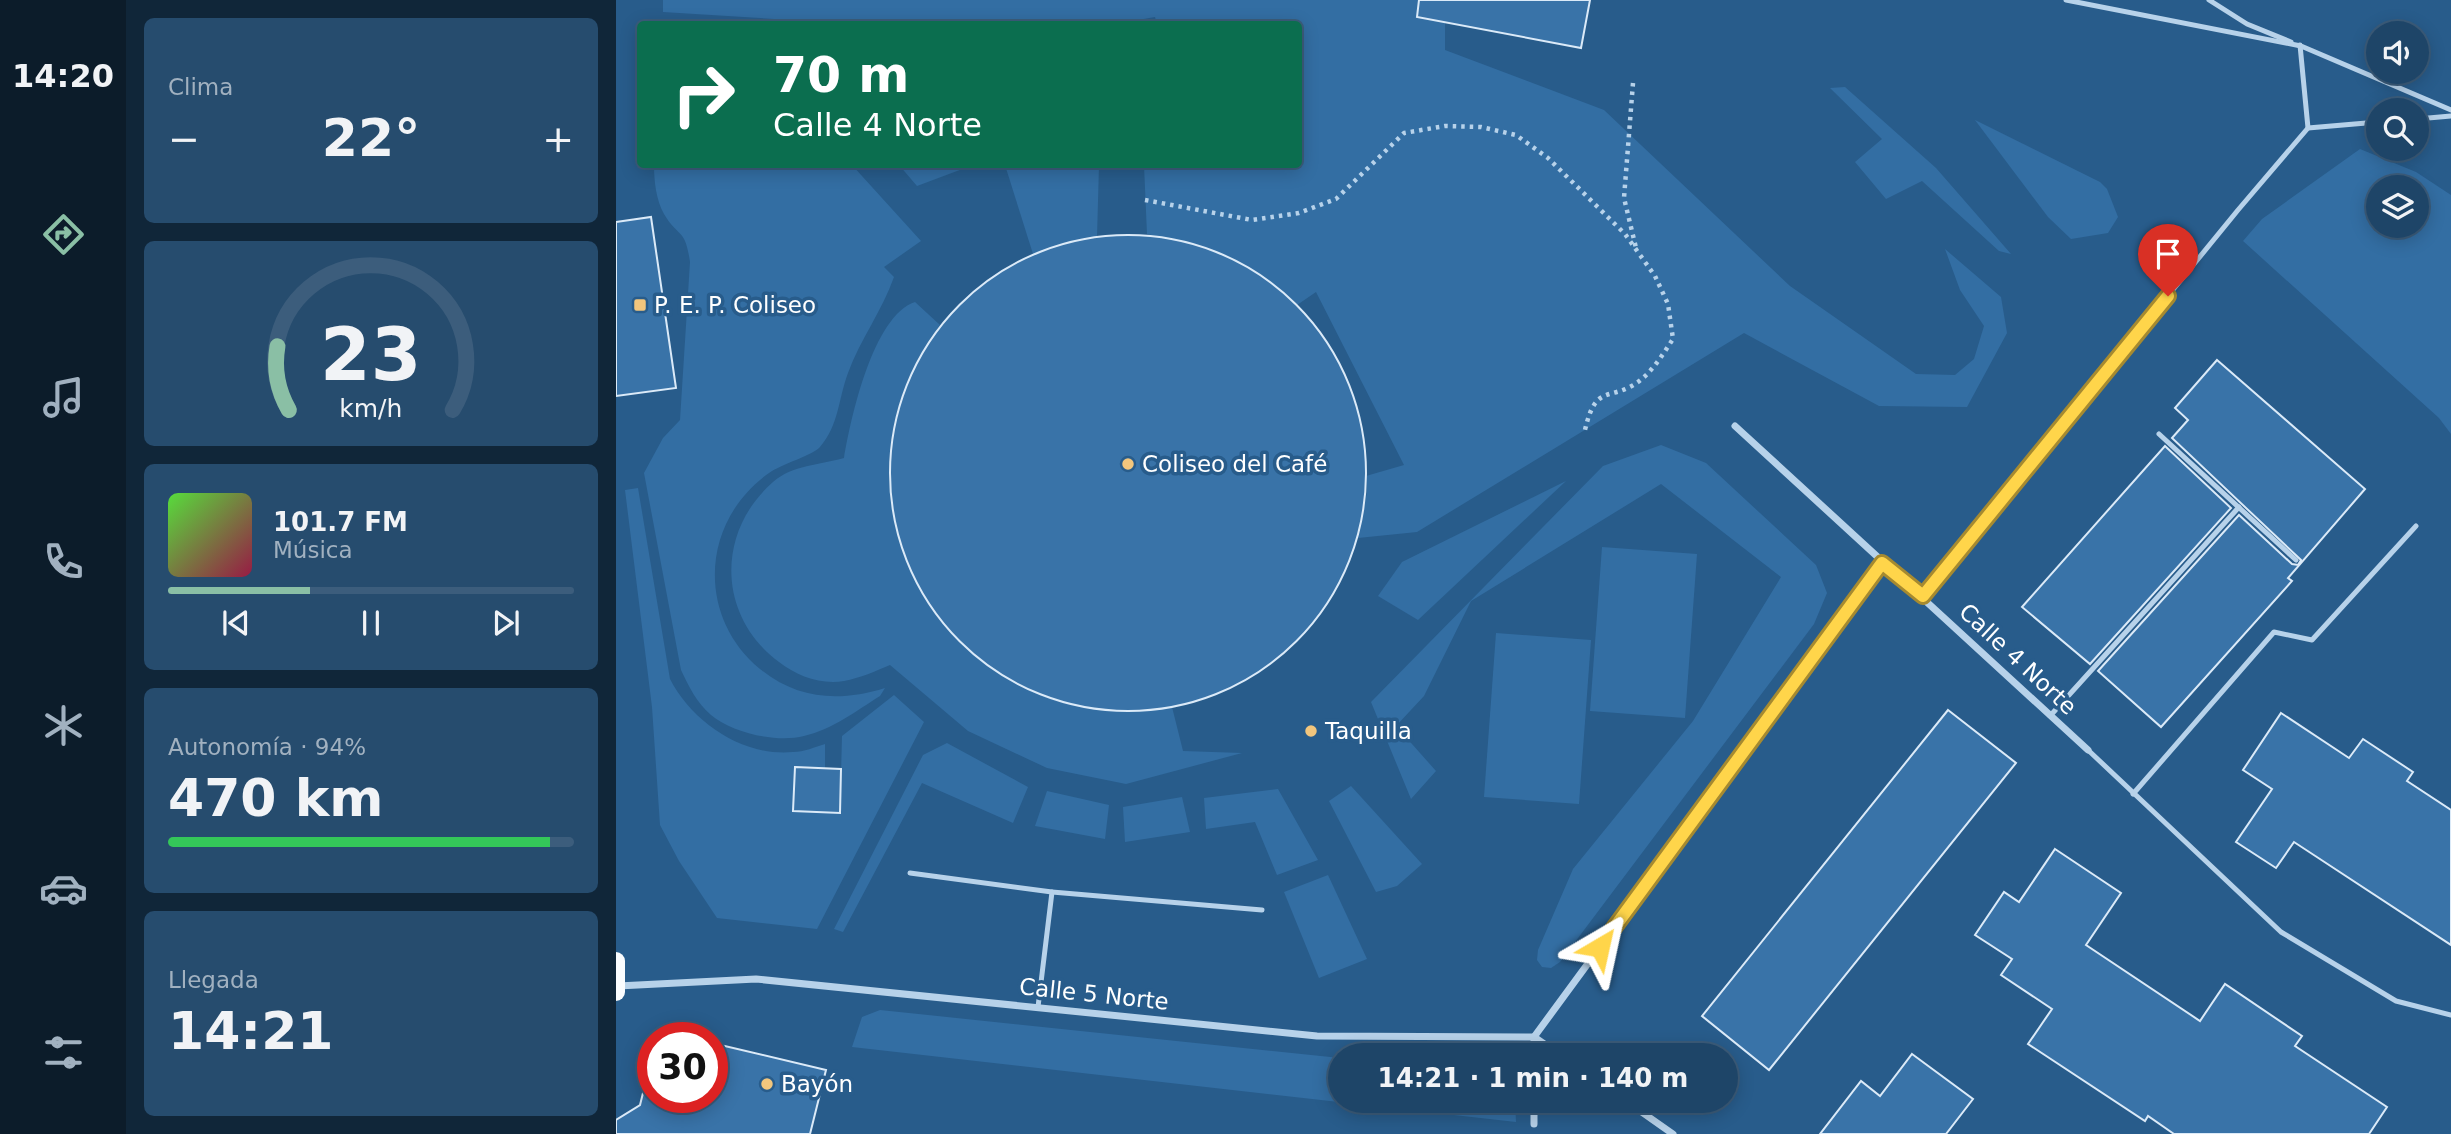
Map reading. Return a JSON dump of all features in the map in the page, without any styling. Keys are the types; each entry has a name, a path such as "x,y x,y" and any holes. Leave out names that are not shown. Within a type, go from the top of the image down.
{"main road":[{"path":"616,961 617,989"}],"street":[{"name":"Calle 4 Norte","path":"1735,426 2088,750"},
{"path":"1534,1043 1534,1037 1882,563"},
{"name":"Calle 5 Norte","path":"617,989 756,979 1317,1036 1534,1037"},
{"path":"1534,1037 1543,1043"},
{"path":"1534,1113 1534,1124"},
{"path":"1643,1113 1674,1134"}],"lane":[{"path":"2066,0 2301,46"},
{"path":"2209,0 2247,24 2451,110"},
{"path":"2301,46 2308,128"},
{"path":"2429,118 2451,116"},
{"path":"1923,596 2308,128 2366,123"},
{"path":"2159,434 2296,560"},
{"path":"2050,716 2239,507"},
{"path":"2133,794 2274,632 2312,640 2416,526"},
{"path":"2088,750 2281,932 2396,1001 2451,1015"},
{"path":"910,873 1052,892 1262,911"},
{"path":"1038,1007 1052,892"},
{"path":"1534,1124 1534,1134"}],"path":[{"path":"1633,83 1624,198 1637,251"},
{"path":"1145,200 1252,219 1299,213 1336,199 1386,154 1404,133 1445,126 1480,127 1516,135 1548,158 1625,234 1668,304 1673,339 1659,361 1637,383 1608,392 1590,408 1585,429"}],"shaded area":[{"path":"663,0 1445,0 1445,50 1604,110 1790,286 1916,374 1955,375 1974,359 1984,326 1960,290 1945,249 2001,297 2007,333 1967,407 1879,406 1744,333 1417,532 1358,538 1367,492 1366,476 1404,465 1316,292 1297,305 1261,277 1228,258 1147,234 1144,168 1302,168 1302,21 1156,21 1155,17 1132,21 807,21 663,12"},
{"path":"1845,87 1936,168 2011,254 1999,251 1922,181 1886,199 1855,162 1882,139 1830,88"},
{"path":"1975,120 2100,182 2107,189 2118,217 2108,233 2071,239 2048,217"},
{"path":"2360,149 2366,151 2366,161 2389,161 2421,175 2366,175 2366,238 2429,238 2429,181 2451,195 2451,434 2439,418 2243,241 2262,219"},
{"path":"654,168 855,168 921,241 884,267 894,277 853,361 835,421 826,439 817,450 769,473 746,493 730,516 719,542 715,569 717,596 725,623 739,647 760,669 789,687 820,695 852,695 885,688 880,696 844,719 804,736 768,737 731,727 711,715 697,700 681,670 644,473 663,438 680,420 690,262 684,238 669,222 659,203"},
{"path":"902,168 965,168 917,186"},
{"path":"1006,168 1099,168 1097,237 1033,254"},
{"path":"915,302 940,325 910,376 893,430 890,484 899,537 920,587 952,631 994,669 1046,697 1093,708 1172,707 1183,751 1242,753 1126,784 1047,768 968,731 890,665 844,681 818,680 786,667 759,643 744,622 735,599 731,574 733,550 741,525 754,503 781,476 797,469 844,458 858,394 876,347 900,311"},
{"path":"1661,445 1706,463 1816,565 1827,593 1814,624 1560,962 1551,968 1542,967 1537,960 1538,950 1573,869 1693,721 1781,577 1661,484 1471,601 1424,696 1396,726 1436,771 1411,799 1371,702 1603,466"},
{"path":"1566,481 1418,620 1378,596 1402,562"},
{"path":"638,488 670,679 680,695 691,709 721,734 756,749 797,752 825,744 825,768 795,767 794,811 840,813 842,736 894,695 924,722 817,929 717,918 679,861 660,825 652,707 625,490"},
{"path":"1602,547 1697,554 1685,718 1590,711"},
{"path":"1496,633 1591,640 1579,804 1484,797"},
{"path":"947,743 1028,787 1013,823 922,783 843,932 834,929 923,755"},
{"path":"1351,786 1422,864 1397,886 1376,892 1329,801"},
{"path":"1278,789 1318,860 1277,875 1255,822 1206,829 1204,798"},
{"path":"1047,791 1109,805 1105,839 1035,826"},
{"path":"1182,797 1190,832 1125,842 1123,807"},
{"path":"1328,875 1367,959 1319,978 1284,892"},
{"path":"880,1010 1328,1057 1328,1101 852,1047 862,1017"},
{"path":"1436,1113 1516,1113 1516,1122"}],"building":[{"path":"1419,0 1590,0 1581,48 1417,17"},
{"name":"P. E. P. Coliseo","path":"651,217 676,388 616,396 616,222"},
{"name":"Coliseo del Café","path":"1128,235 1174,239 1219,253 1260,275 1296,305 1326,341 1348,382 1362,427 1366,473 1362,519 1348,564 1326,605 1296,641 1260,671 1219,693 1174,707 1128,711 1082,707 1037,693 996,671 960,641 930,605 908,564 894,519 890,473 894,427 908,382 930,341 960,305 996,275 1037,253 1082,239"},
{"path":"2217,360 2365,489 2288,578 2292,581 2161,727 2098,671 2239,515 2292,564 2298,565 2301,560 2172,438 2188,420 2175,408"},
{"path":"2165,446 2231,508 2090,664 2022,607"},
{"path":"1948,710 2016,763 1769,1070 1702,1016"},
{"path":"2281,713 2349,758 2363,739 2413,772 2407,781 2451,810 2451,945 2294,842 2276,868 2236,842 2272,789 2243,770"},
{"path":"795,767 841,769 840,813 793,811"},
{"path":"2055,849 2121,893 2086,945 2200,1021 2225,984 2302,1036 2295,1046 2387,1107 2369,1134 2174,1134 2148,1116 2145,1121 2028,1044 2052,1009 2001,975 2012,959 1975,935 2004,892 2019,902"},
{"name":"Bayón","path":"728,1047 826,1070 810,1134 616,1134 616,1120 637,1107 637,1113 728,1113"},
{"path":"1912,1054 1973,1099 1946,1134 1820,1134 1861,1081 1880,1096"}],"place":[{"name":"P. E. P. Coliseo","path":"640,305"},
{"name":"Coliseo del Café","path":"1128,464"},
{"name":"Taquilla","path":"1311,731"},
{"name":"Bayón","path":"767,1084"}],"route":[{"path":"1600,947 1882,563 1923,596 2168,296"}]}
